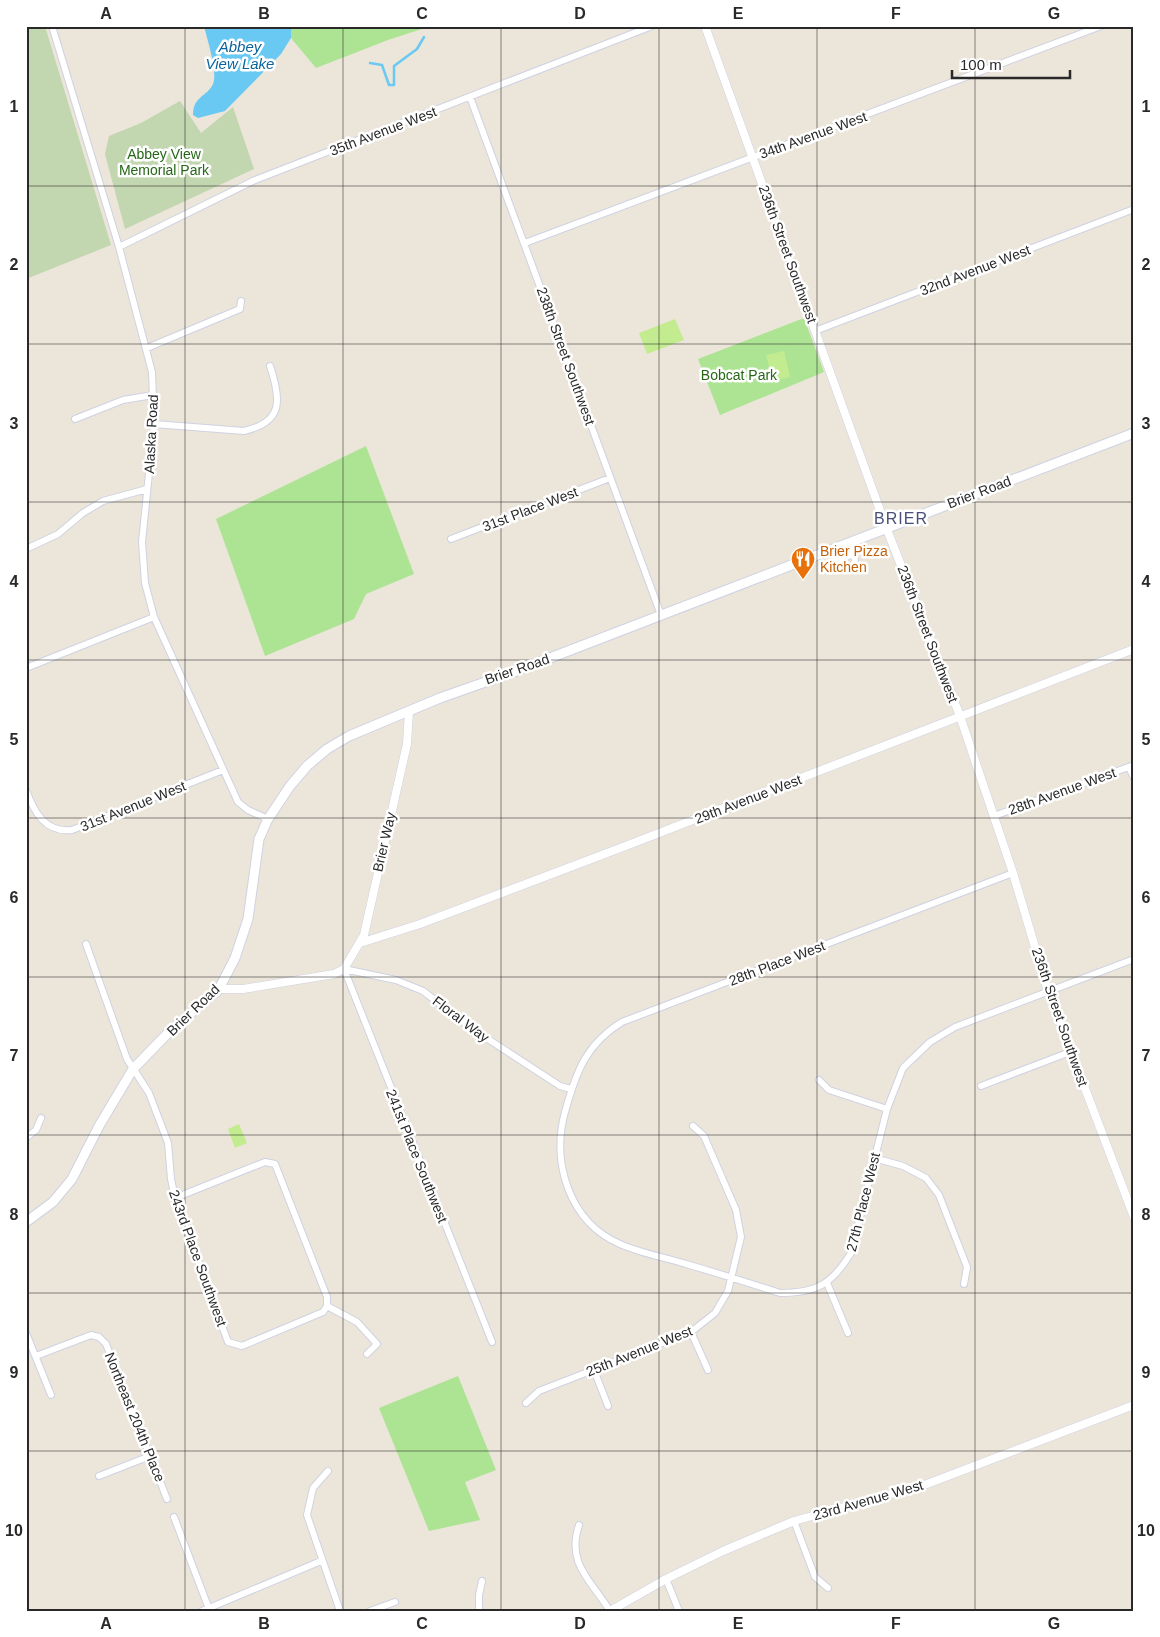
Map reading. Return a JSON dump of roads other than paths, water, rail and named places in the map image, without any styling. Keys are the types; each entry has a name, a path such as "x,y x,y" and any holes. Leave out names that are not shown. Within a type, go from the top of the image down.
{"main road":[{"name":"Brier Road","path":"26,1222 53,1202 72,1179 99,1126 133,1069 170,1032 219,989 235,958 248,919 256,853 268,819 295,780 327,749 350,736 408,710 1134,433"}],"street":[{"name":"Alaska Road","path":"52,26 119,247 147,348 153,395 154,424 142,542 145,583 154,617 238,802 248,810 268,819"},
{"name":"35th Avenue West","path":"119,247 255,180 652,26"},
{"name":"236th Street Southwest","path":"706,26 886,527 960,716 1013,872 1048,991 1134,1216"},
{"name":"34th Avenue West","path":"525,243 1101,26"},
{"name":"238th Street Southwest","path":"470,97 661,615"},
{"name":"32nd Avenue West","path":"816,331 1134,209"},
{"path":"147,348 224,317 240,309 241,301"},
{"path":"154,424 244,431 257,428 268,422 277,410 278,390 270,366"},
{"path":"75,419 123,400 153,395"},
{"name":"31st Place West","path":"451,539 610,478"},
{"path":"26,549 58,534 82,513 102,501 148,488"},
{"path":"830,549 837,561 838,568 842,570 853,566 851,541"},
{"path":"837,561 853,554"},
{"path":"26,668 154,617"},
{"name":"29th Avenue West","path":"360,943 420,924 631,844 1134,649"},
{"name":"Brier Way","path":"344,969 364,935 407,744 408,710"},
{"name":"28th Avenue West","path":"994,816 1132,766 1134,778"},
{"name":"31st Avenue West","path":"26,790 33,808 43,822 55,829 72,830 223,770"},
{"name":"28th Place West","path":"571,1089 584,1057 593,1045 604,1033 622,1022 1013,872"},
{"name":"243rd Place Southwest","path":"86,944 126,1060 149,1093 168,1143 170,1178 175,1198 228,1342 242,1346 323,1312 328,1306"},
{"name":"27th Place West","path":"571,1089 564,1116 559,1153 564,1178 573,1200 590,1224 619,1244 780,1293 803,1293 827,1284 842,1269 852,1253 886,1109 903,1068 930,1042 955,1026 1134,959"},
{"path":"219,989 243,989 334,974 344,969"},
{"name":"Floral Way","path":"344,969 396,980 423,991 485,1038 560,1086 571,1089"},
{"name":"241st Place Southwest","path":"344,969 492,1342"},
{"path":"981,1086 1070,1052"},
{"path":"819,1080 829,1090 886,1109"},
{"path":"26,1138 36,1130 41,1118"},
{"name":"25th Avenue West","path":"526,1403 539,1391 690,1332 715,1313 728,1291 741,1237 736,1210 704,1136 693,1126"},
{"path":"874,1158 903,1166 926,1178 940,1195 967,1267 964,1284"},
{"path":"175,1198 265,1162 275,1164 327,1297 328,1306 356,1322 377,1344 367,1354"},
{"path":"827,1284 848,1333"},
{"path":"690,1332 708,1370"},
{"path":"26,1333 51,1395"},
{"name":"Northeast 204th Place","path":"36,1356 91,1336 99,1337 106,1344 167,1499"},
{"path":"594,1370 608,1406"},
{"name":"23rd Avenue West","path":"610,1611 666,1579 723,1551 794,1522 927,1484 1134,1405"},
{"path":"99,1476 150,1456"},
{"path":"328,1472 313,1488 307,1515 321,1561 340,1611"},
{"path":"174,1516 205,1610 321,1561"},
{"path":"794,1522 815,1577 828,1588"},
{"path":"578,1525 574,1549 580,1569 610,1611"},
{"path":"666,1579 679,1611"},
{"path":"479,1611 479,1595 482,1581"},
{"path":"370,1611 395,1602"}],"water":[{"name":"Abbey View Lake","path":"204,26 291,26 291,38 281,54 225,111 198,118 193,115 195,104 210,88 214,79 213,64"}],"waterway":[{"path":"370,63 382,65 389,85 394,85 394,66 417,49 424,37"}],"place":[{"name":"Brier Pizza Kitchen","path":"803,580"}],"district":[{"name":"BRIER","path":"901,518"}],"park label":[{"name":"Abbey View Memorial Park","path":"164,162"},
{"name":"Bobcat Park","path":"739,375"}]}
